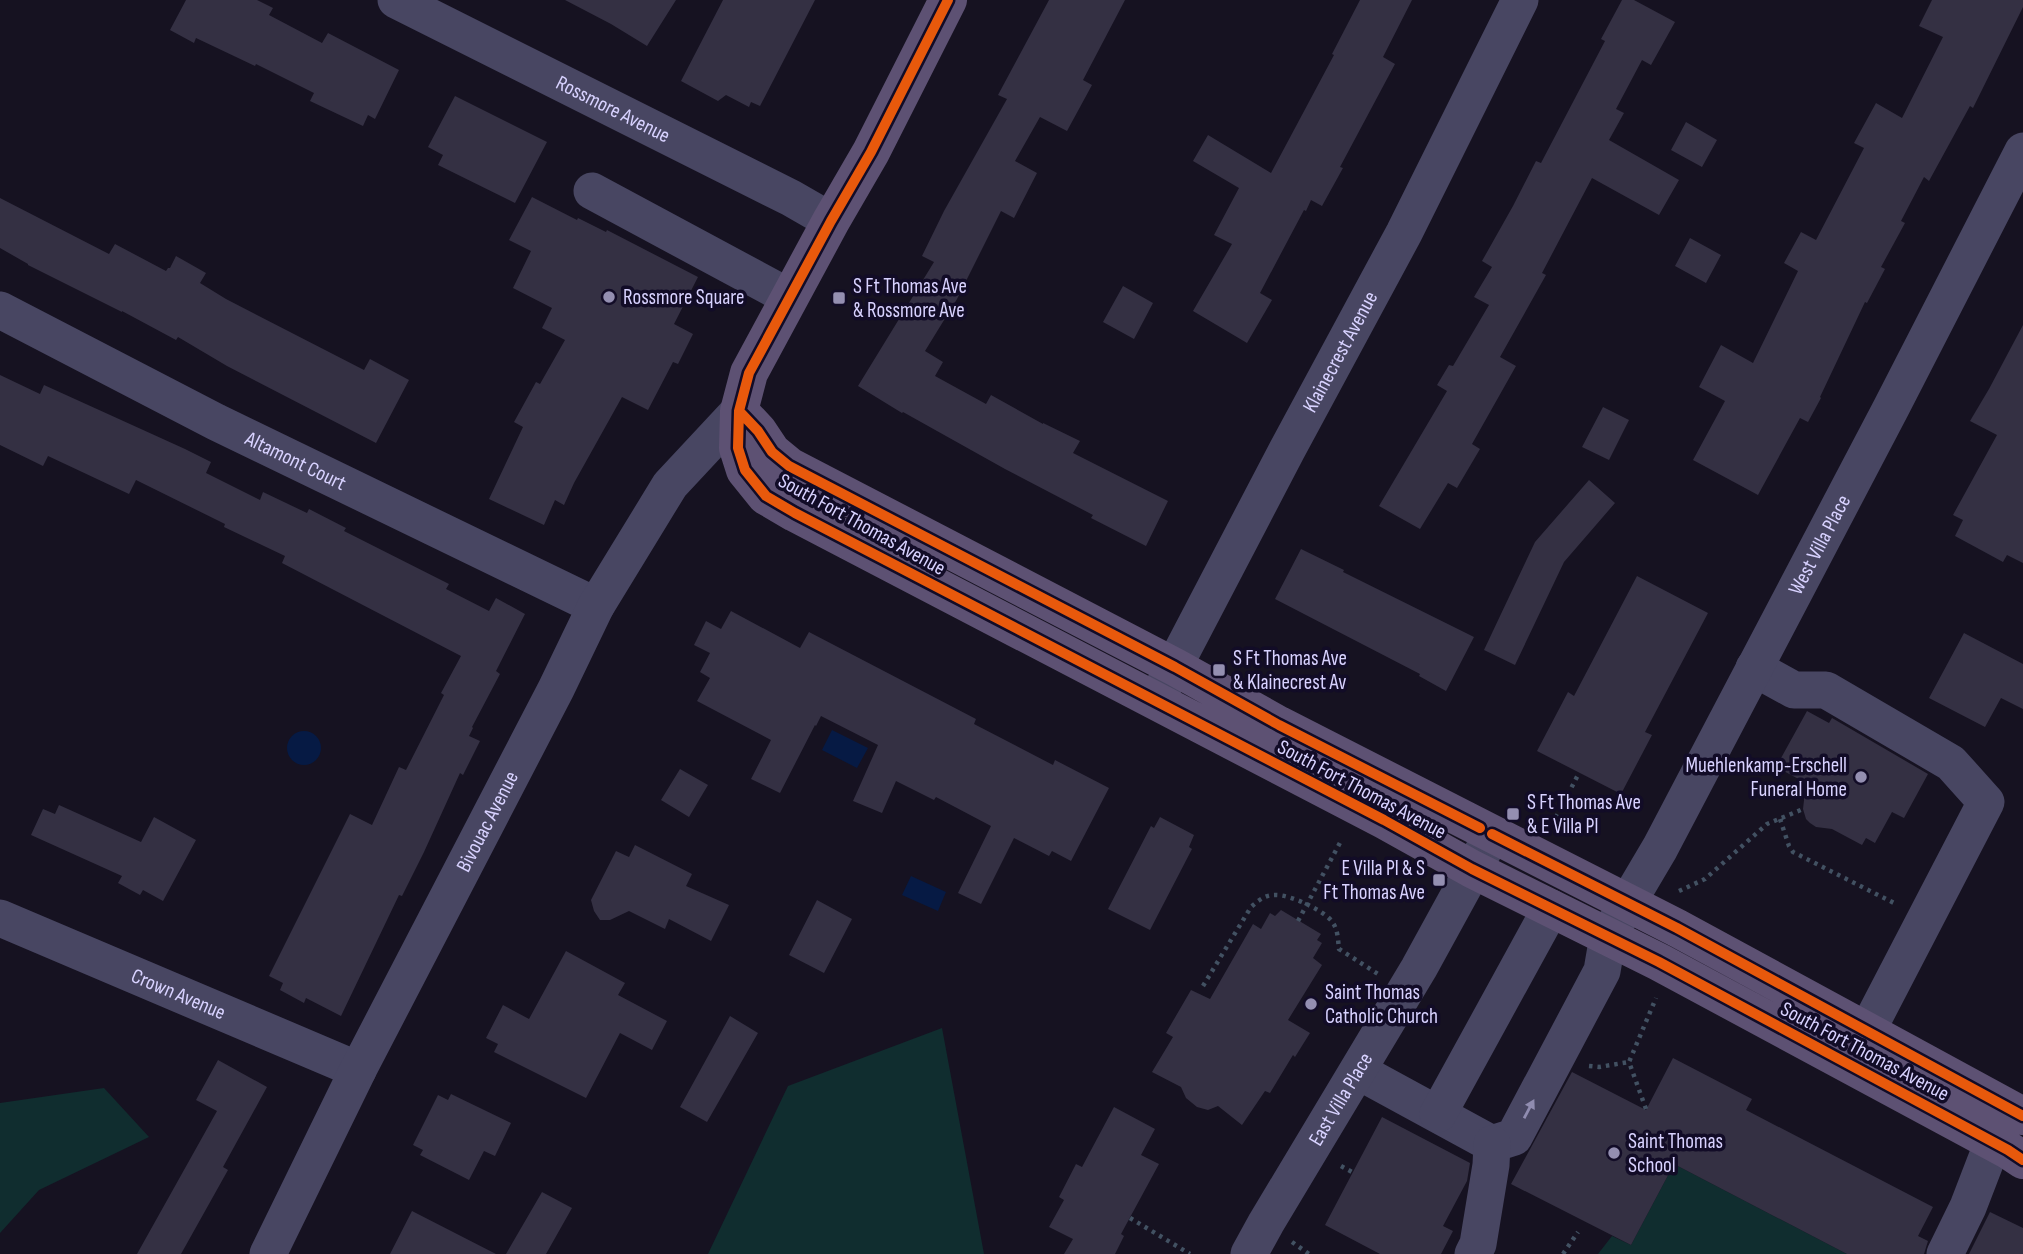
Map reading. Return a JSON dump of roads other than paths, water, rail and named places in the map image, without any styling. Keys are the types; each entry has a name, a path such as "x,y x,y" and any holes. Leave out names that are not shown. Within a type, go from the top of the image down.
{"main road":[{"name":"South Fort Thomas Avenue","path":"948,0 871,152 749,373 739,411 738,448 745,470 766,496 1362,808 1472,869 1608,936 2008,1151"},
{"name":"South Fort Thomas Avenue","path":"739,411 758,431 772,452 789,466 1175,667 1279,725 1628,903 2023,1116"}],"street":[{"name":"Rossmore Avenue","path":"396,0 774,189 831,221"},
{"name":"Klainecrest Avenue","path":"1155,702 1404,233 1520,0"},
{"name":"West Villa Place","path":"1608,936 1660,848 1897,398 2023,151"},
{"path":"592,191 789,298"},
{"name":"Altamont Court","path":"0,310 216,422 596,606"},
{"name":"Bivouac Avenue","path":"268,1254 358,1070 556,689 596,606 670,485 739,411"},
{"path":"1754,668 1794,690 1826,690 1837,696 1951,763 1986,803 1849,1065"},
{"name":"East Villa Place","path":"1249,1254 1405,990 1492,834"},
{"path":"1438,1114 1551,908"},
{"name":"Crown Avenue","path":"0,918 358,1070"},
{"path":"1358,1071 1493,1144 1514,1137 1602,971 1608,936"},
{"path":"1473,1254 1478,1244 1492,1165 1493,1144"},
{"path":"1945,1254 1968,1207 2008,1151"}],"water":[{"path":"832,730 868,748 857,768 822,750"},
{"path":"304,731 316,736 321,748 316,760 304,765 292,760 287,748 292,736"},
{"path":"911,876 946,892 938,911 902,895"}],"place":[{"name":"Rossmore Square","path":"609,297"},
{"name":"S Ft Thomas Ave & Rossmore Ave","path":"839,298"},
{"name":"S Ft Thomas Ave & Klainecrest Av","path":"1219,670"},
{"name":"Muehlenkamp-Erschell Funeral Home","path":"1861,777"},
{"name":"S Ft Thomas Ave & E Villa Pl","path":"1513,814"},
{"name":"E Villa Pl & S Ft Thomas Ave","path":"1439,880"},
{"name":"Saint Thomas Catholic Church","path":"1311,1004"},
{"name":"Saint Thomas School","path":"1614,1153"}]}
